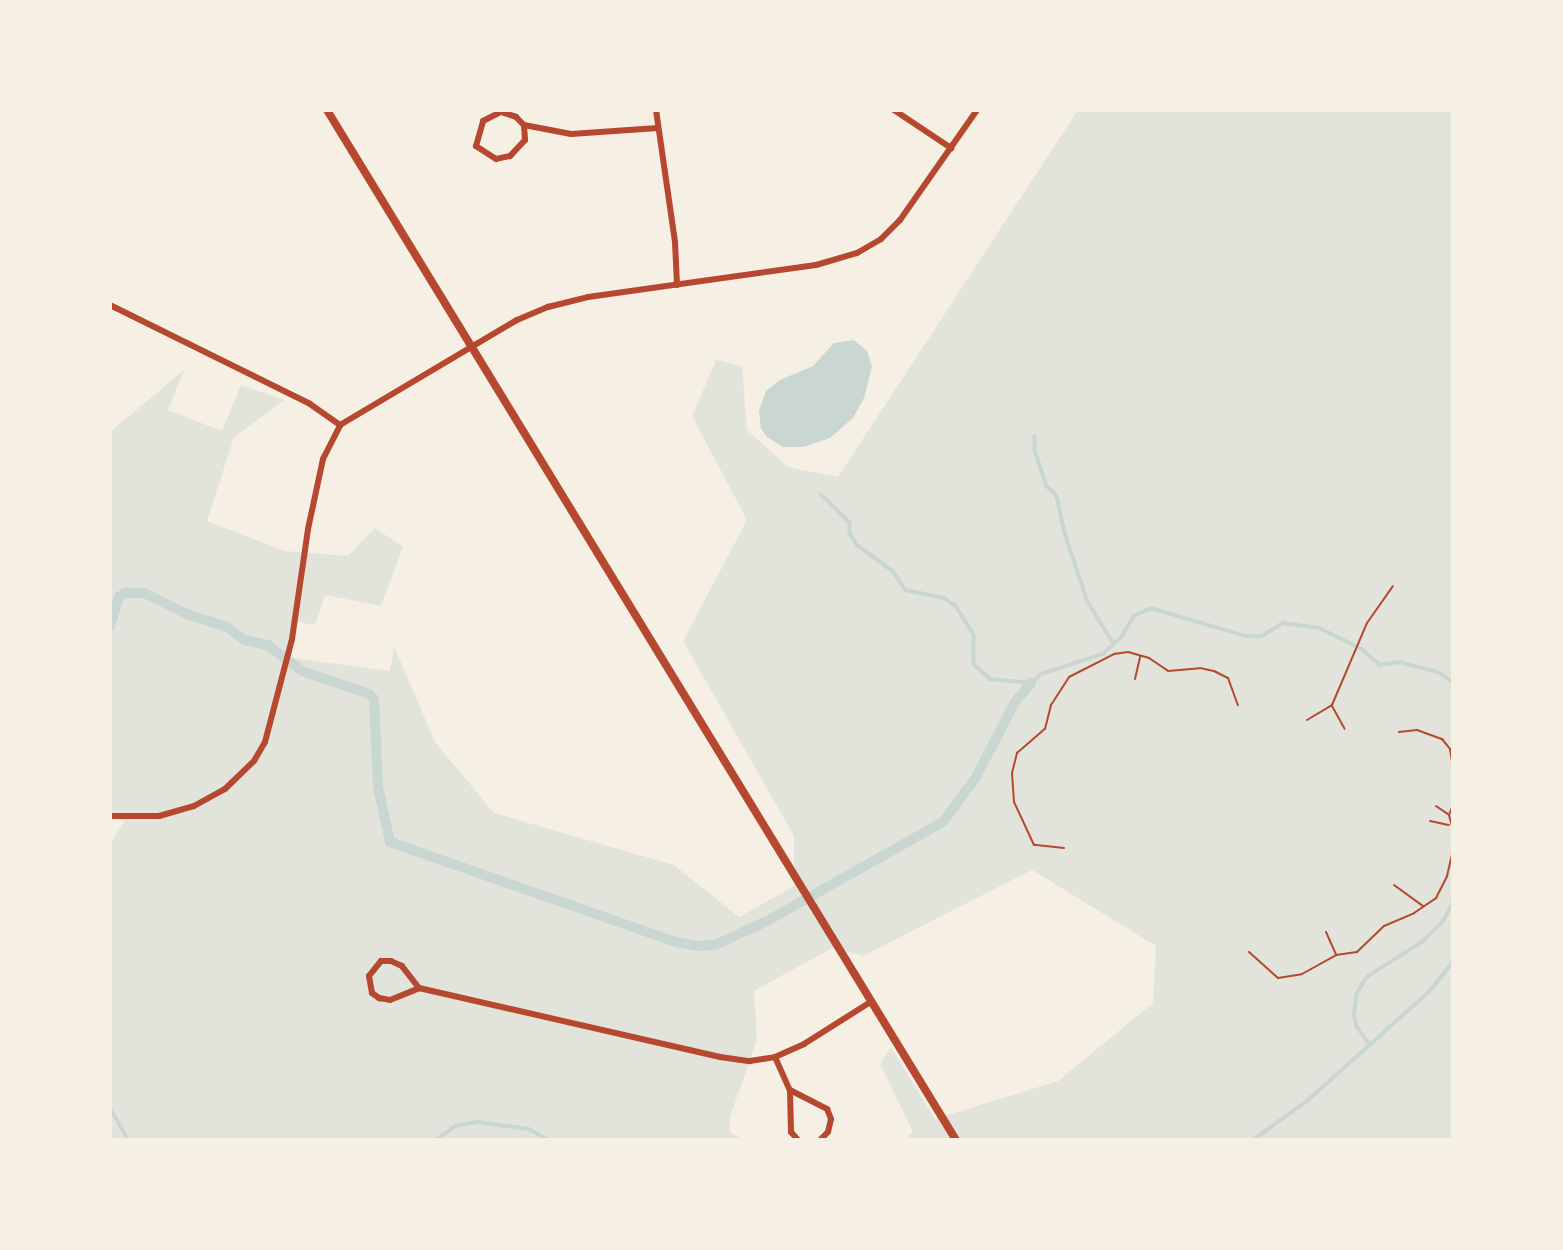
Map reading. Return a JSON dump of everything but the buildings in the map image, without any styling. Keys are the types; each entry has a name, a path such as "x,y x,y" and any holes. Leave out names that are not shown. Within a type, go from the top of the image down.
{"street":[{"path":"327,110 956,1140"},
{"path":"656,110 675,242 677,285"},
{"path":"894,110 951,148"},
{"path":"110,816 146,818 194,806 225,789 242,774 265,742 292,639 308,529 323,459 340,425 528,314 560,303 816,265 857,253 881,239 900,220 977,110"},
{"path":"524,125 525,140 510,156 496,159 477,146 478,131 489,115 501,112 516,117 524,125 582,134 659,128"},
{"path":"110,305 310,404 340,425"},
{"path":"419,988 402,967 391,961 381,961 369,976 372,993 379,998 390,1000 419,988 720,1057 750,1061 775,1057 872,1001"},
{"path":"775,1057 790,1090 791,1132 798,1140"},
{"path":"790,1090 827,1109 831,1119 828,1132 820,1140"}],"path":[{"path":"1307,720 1332,705 1373,610 1393,586"},
{"path":"1064,848 1039,846 1028,834 1014,802 1014,759 1045,729 1051,705 1069,677 1121,651 1149,658 1168,671 1200,668 1214,671 1228,678 1238,705"},
{"path":"1135,679 1140,656"},
{"path":"1332,705 1345,729"},
{"path":"1399,732 1417,730 1442,739 1450,749 1453,769"},
{"path":"1453,805 1449,815 1449,825 1453,830"},
{"path":"1436,806 1449,815"},
{"path":"1430,821 1449,825"},
{"path":"1250,951 1278,978 1302,974 1336,955 1357,952 1384,926 1424,907 1436,898 1447,876 1453,849"},
{"path":"1394,885 1424,907"},
{"path":"1326,932 1336,955"}],"shaded area":[{"path":"1078,110 1453,110 1453,1140 905,1140 913,1132 880,1064 891,1047 935,1119 1058,1081 1153,1003 1156,946 1032,870 863,956 832,948 754,991 757,1040 730,1117 730,1132 744,1140 110,1140 110,844 125,821 110,818 110,432 184,370 168,410 222,431 241,385 285,400 234,437 207,521 284,551 348,556 375,528 403,547 381,606 325,595 315,625 293,621 286,657 390,671 394,646 435,742 494,813 674,865 739,917 794,886 794,836 683,641 747,520 692,416 716,360 742,366 747,430 788,467 838,477"},
{"path":"854,340 867,351 872,366 864,398 853,418 830,438 803,447 783,447 767,437 761,429 759,411 766,391 780,380 813,366 834,343"}],"waterway":[{"path":"1035,436 1035,450 1047,486 1057,496 1064,530 1088,602 1114,644"},
{"path":"821,494 850,523 850,533 857,545 893,571 906,590 944,598 956,606 974,635 974,664 990,679 1031,683 1041,674 1103,654 1122,636 1134,616 1151,608 1246,636 1262,636 1283,623 1319,628 1362,649 1380,665 1399,662 1438,672 1453,682"},
{"path":"110,626 119,597 125,593 144,593 187,614 227,627 244,640 268,645 302,671 369,694 374,699 378,787 390,842 676,942 698,946 715,945 767,921 943,822 976,777 1015,702 1031,683"},
{"path":"1369,1044 1356,1026 1354,1015 1356,995 1363,983 1368,976 1422,942 1443,921 1453,903"},
{"path":"1253,1140 1307,1101 1430,991 1453,962"},
{"path":"110,1107 128,1140"},
{"path":"436,1140 455,1126 477,1122 529,1129 548,1140"}]}
